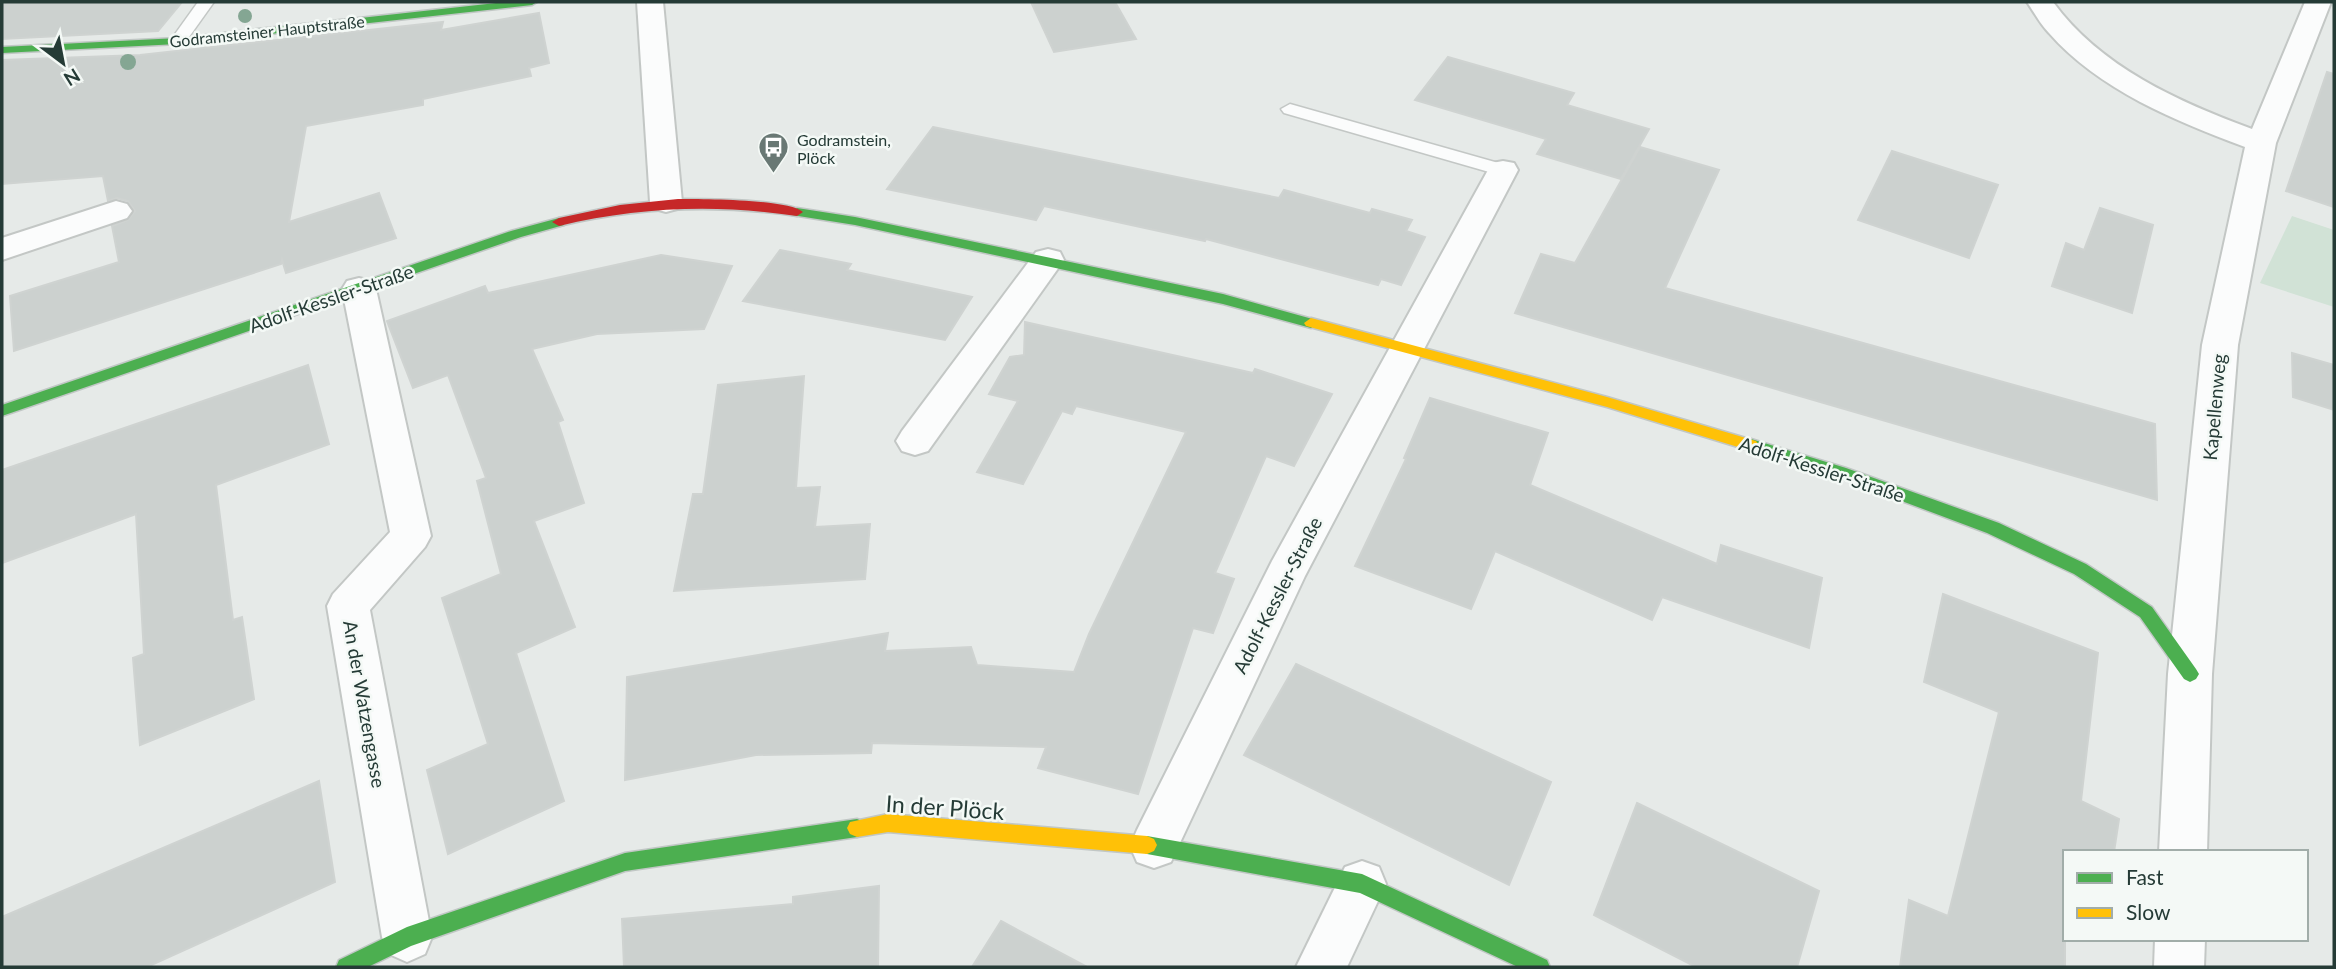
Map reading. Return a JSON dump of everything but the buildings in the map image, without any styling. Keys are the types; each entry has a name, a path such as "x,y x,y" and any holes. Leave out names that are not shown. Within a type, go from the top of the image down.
{"street":[{"name":"Godramsteiner Hauptstraße","path":"2,50 178,41 532,2"},
{"path":"650,2 666,202"},
{"path":"2040,2 2049,18 2084,51 2146,93 2216,127 2262,143"},
{"name":"Kapellenweg","path":"2183,850 2190,674 2220,345 2262,143 2318,2"},
{"name":"Adolf-Kessler-Straße","path":"1154,846 1286,573 1503,170"},
{"name":"Adolf-Kessler-Straße","path":"2,411 516,233 590,214 666,202 749,204 1048,260 1223,299 1607,402 1840,472 1993,528 2080,569 2146,612 2190,674"},
{"path":"2,249 116,211"},
{"path":"915,441 1048,260"},
{"name":"An der Watzengasse","path":"359,289 411,536 348,606 407,937"},
{"name":"In der Plöck","path":"346,967 407,937 625,862 888,823 1154,846 1362,884 1540,967"},
{"path":"1321,967 1362,884"},
{"path":"2179,967 2180,941"}],"lane":[{"path":"178,41 206,2"},
{"path":"1290,109 1503,170"}],"green space":[{"path":"2292,216 2334,230 2334,307 2260,283"}],"traffic: fast":[{"path":"2,50 178,41 532,2"},
{"path":"797,212 855,221 1223,299 1311,323"},
{"path":"2,411 516,234 559,222"},
{"path":"1751,445 1840,472 1993,528 2080,569 2146,612 2190,674"},
{"path":"346,967 407,937 625,862 857,828"},
{"path":"1147,845 1362,884 1540,967"}],"traffic: slow":[{"path":"1311,323 1607,402 1751,445"},
{"path":"857,828 888,823 1147,845"}],"traffic: jam":[{"path":"559,222 649,205 706,203 797,212"}],"place":[{"name":"Godramstein, Plöck","path":"774,175"}]}
